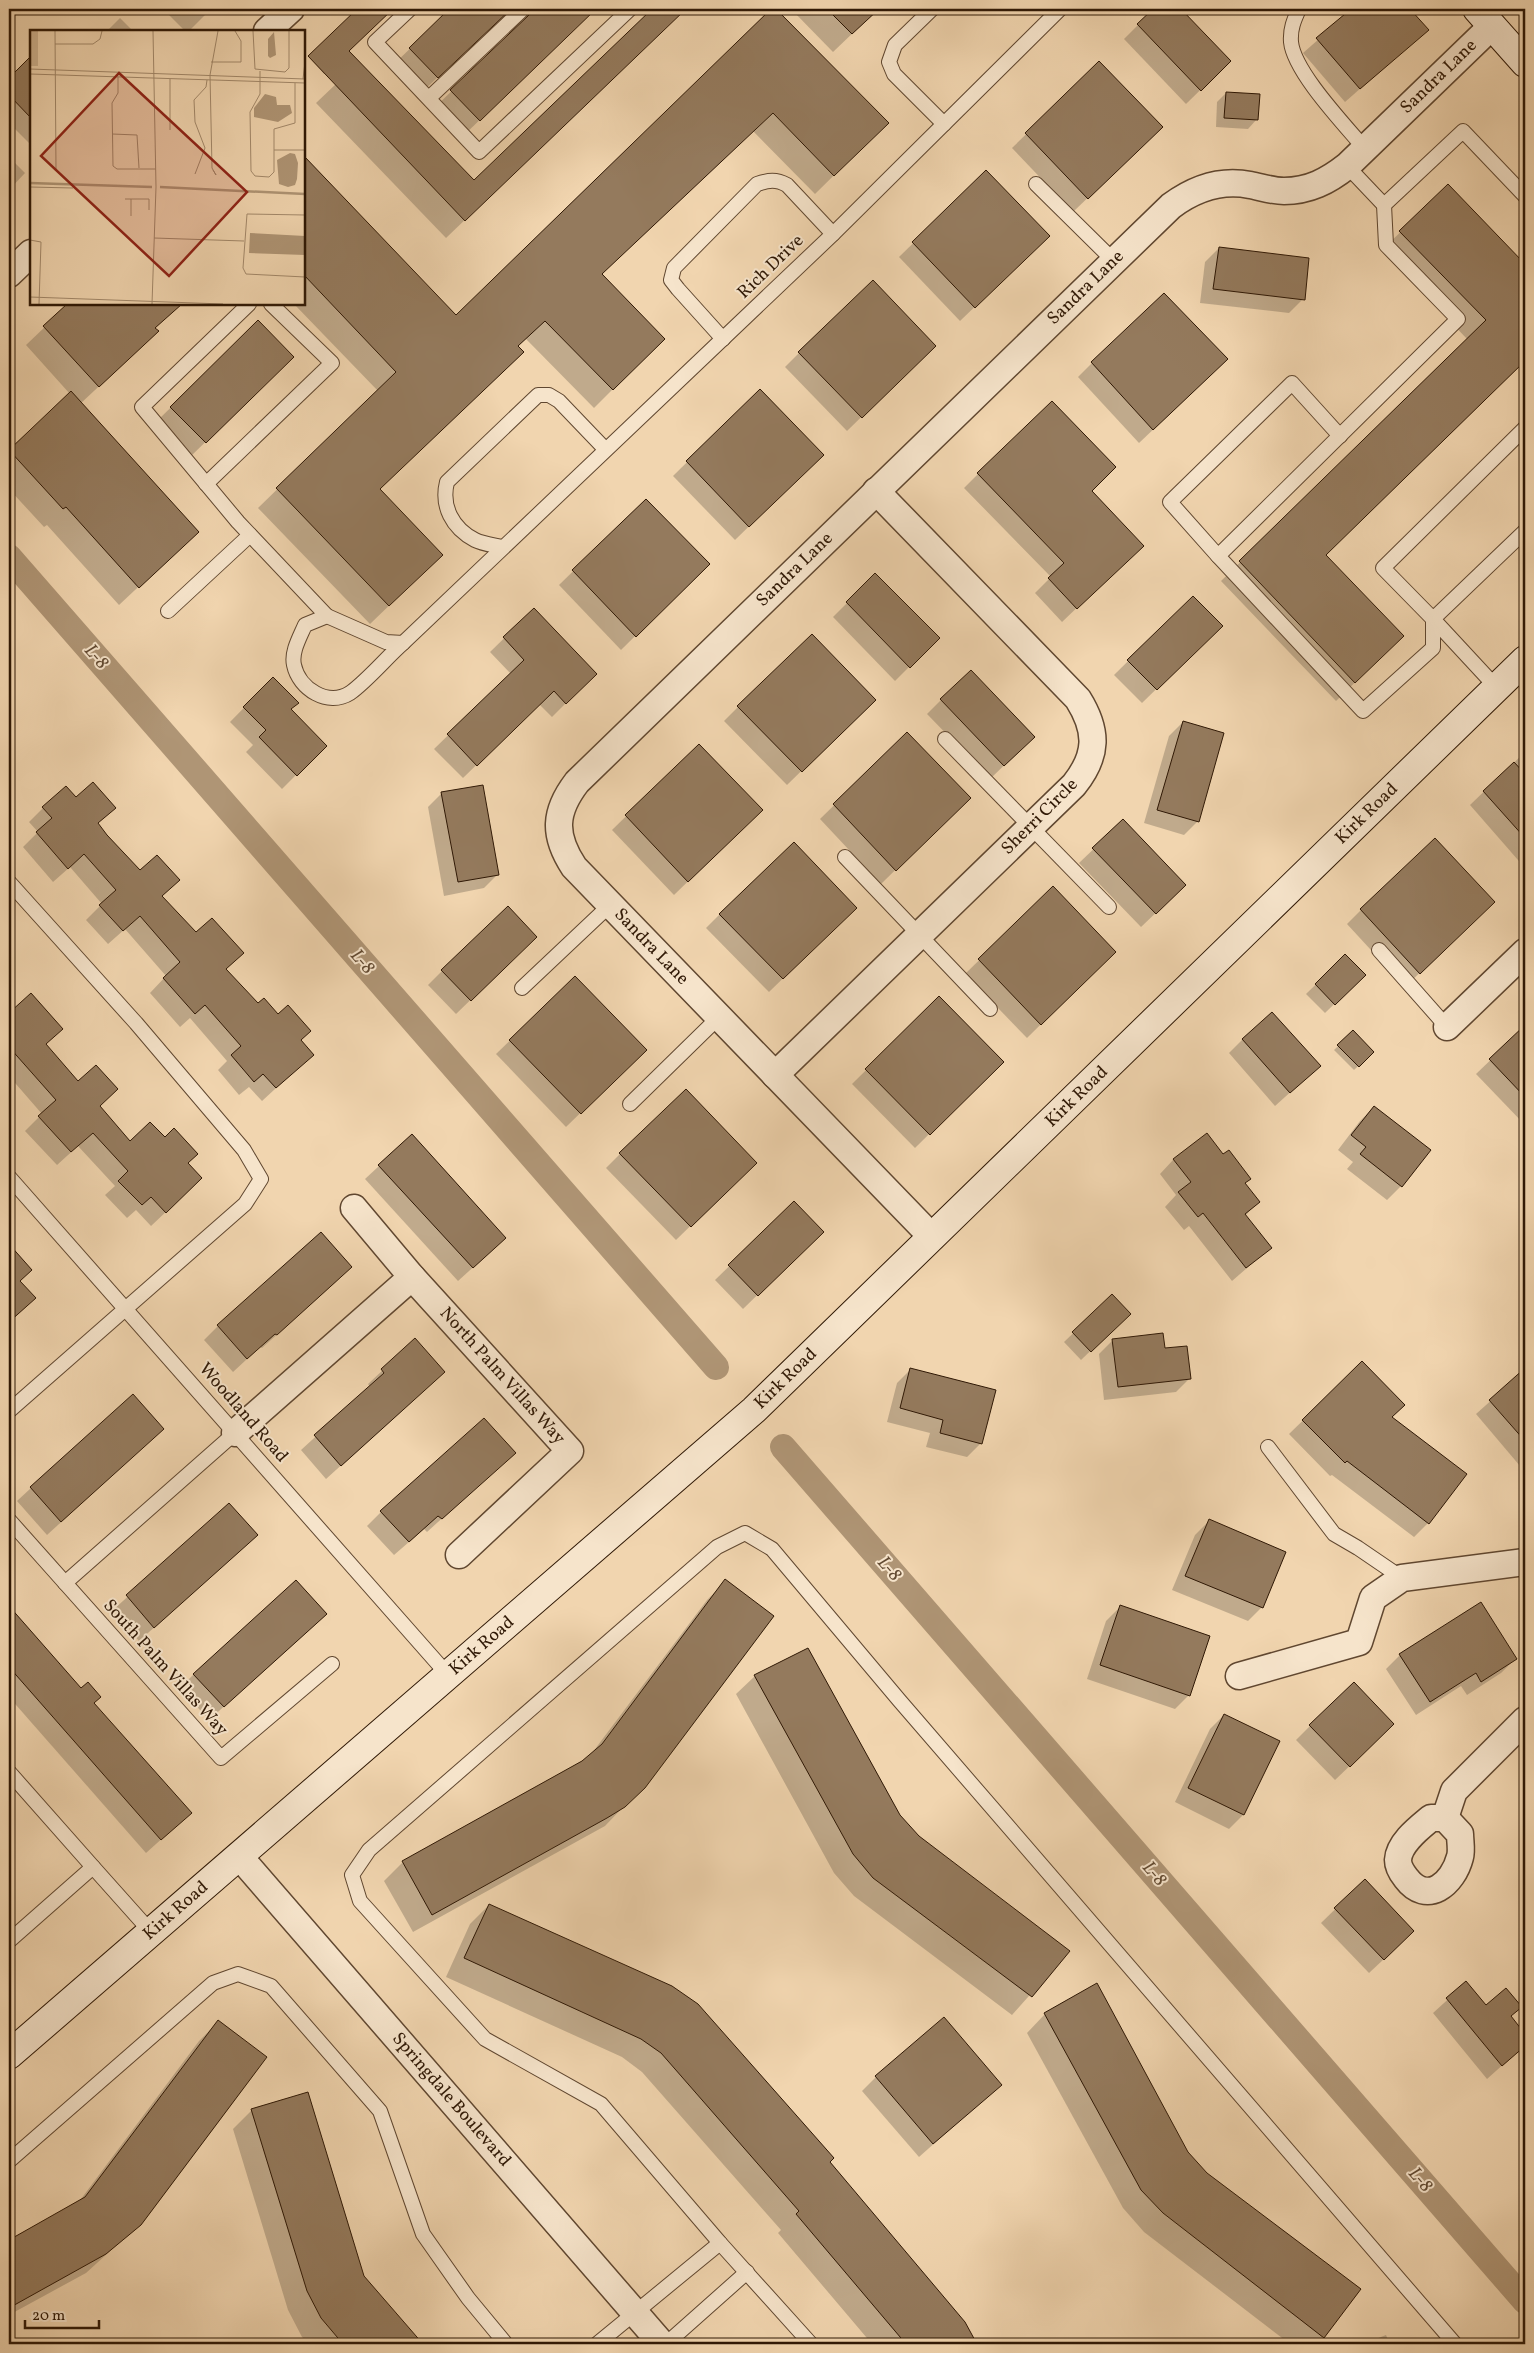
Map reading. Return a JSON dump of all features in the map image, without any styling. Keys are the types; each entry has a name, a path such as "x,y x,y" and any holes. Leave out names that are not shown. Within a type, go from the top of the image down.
{"street":[{"path":"268,30 291,9"},
{"path":"1485,17 1525,63"},
{"name":"Sandra Lane","path":"932,1238 574,867 563,851 558,833 559,814 566,797 584,775 1170,206 1199,189 1233,183 1283,191 1300,190 1317,185 1356,157 1485,17"},
{"path":"9,274 30,254"},
{"name":"Sherri Circle","path":"775,1075 1074,785 1086,770 1092,752 1093,733 1088,715 1072,693 876,492"},
{"name":"Kirk Road","path":"9,2055 754,1410 1525,660"},
{"path":"1447,1027 1525,952"},
{"name":"North Palm Villas Way","path":"354,1208 412,1277 570,1451 458,1555"},
{"path":"235,1433 412,1277"},
{"path":"1239,1676 1359,1642 1373,1598 1402,1578 1525,1562"},
{"path":"1445,1818 1454,1791 1525,1720"},
{"name":"Springdale Boulevard","path":"239,1856 662,2344"}],"lane":[{"path":"410,9 375,42 479,152 630,9"},
{"path":"429,98 523,9"},
{"path":"932,9 896,45 888,62 894,74 944,124"},
{"path":"1218,556 1458,319 1386,245 1384,205 1296,58 1291,43 1292,23 1300,9"},
{"name":"Rich Drive","path":"327,616 306,626 295,646 293,664 298,678 313,693 329,698 349,694 833,234 944,124 1053,11"},
{"path":"1384,205 1463,131 1525,196"},
{"path":"723,339 678,289 672,280 674,268 757,184 768,180 778,180 787,185 833,234"},
{"path":"1036,184 1114,261"},
{"path":"248,305 142,407 250,535 327,616 386,642 403,642"},
{"path":"206,484 332,363 272,305"},
{"path":"1340,436 1292,383 1170,502 1363,712 1433,648 1433,619 1525,531"},
{"path":"502,547 476,541 461,530 448,514 444,495 447,482 524,408 538,395 549,395 559,401 605,449"},
{"path":"1496,688 1383,568 1525,428"},
{"path":"168,610 250,535"},
{"path":"945,738 1031,827 1052,846 1109,907"},
{"path":"845,856 990,1009"},
{"path":"9,882 136,1023 238,1142 261,1179 245,1204 9,1411"},
{"path":"522,988 610,905"},
{"path":"1379,950 1447,1027"},
{"path":"630,1104 719,1017"},
{"name":"Woodland Road","path":"9,1177 448,1675"},
{"path":"65,1583 235,1433"},
{"path":"1268,1447 1334,1534 1402,1578"},
{"name":"South Palm Villas Way","path":"9,1520 221,1758 332,1664"},
{"path":"811,2344 720,2243 601,2104 485,2039 360,1900 352,1875 369,1850 687,1572 717,1547 745,1533 772,1550 931,1738 1455,2344"},
{"path":"9,1772 151,1932"},
{"path":"9,1941 93,1867"},
{"path":"9,2161 213,1983 238,1974 271,1986 380,2111 423,2234 468,2298 506,2344"},
{"path":"597,2344 720,2243"},
{"path":"666,2344 747,2272"}],"building":[{"path":"357,9 393,9 349,51 474,180 652,9 686,9 465,221 308,56"},
{"path":"449,9 511,9 438,78 409,48"},
{"path":"532,9 596,9 480,121 450,90 529,15"},
{"path":"771,9 776,9 889,123 834,176 773,113 602,274 665,339 613,390 545,321 518,346 524,352 380,489 443,555 389,606 276,488 396,372 305,276 305,157 456,315"},
{"path":"827,9 879,9 852,34"},
{"path":"1153,9 1181,9 1231,61 1201,91 1137,24"},
{"path":"1351,9 1410,9 1429,30 1360,89 1316,38"},
{"path":"30,57 30,117 9,95 9,78"},
{"path":"1099,61 1163,127 1088,199 1025,133"},
{"path":"1226,92 1260,94 1258,120 1224,118"},
{"path":"986,170 1050,236 975,308 912,242"},
{"path":"1448,184 1525,264 1525,361 1326,555 1404,636 1355,683 1239,561 1486,320 1399,231"},
{"path":"1219,247 1309,258 1305,300 1213,289"},
{"path":"873,280 936,346 862,418 798,352"},
{"path":"1164,293 1228,359 1153,430 1091,362"},
{"path":"66,305 181,305 155,328 159,331 99,387 43,326"},
{"path":"258,320 294,357 206,443 170,407"},
{"path":"760,389 824,455 749,527 686,461"},
{"path":"71,391 199,532 139,588 66,507 63,509 9,450"},
{"path":"1052,401 1116,467 1092,491 1144,546 1077,609 1048,578 1064,563 977,473"},
{"path":"646,499 710,564 636,637 572,570"},
{"path":"875,573 940,638 910,668 846,602"},
{"path":"1193,596 1223,626 1157,690 1127,660"},
{"path":"534,608 597,674 566,704 554,691 477,766 447,734 524,660 503,637"},
{"path":"812,634 876,700 802,772 737,706"},
{"path":"971,670 1035,737 1004,766 940,699"},
{"path":"273,677 299,703 291,709 327,746 297,776 259,737 266,730 243,707"},
{"path":"1183,721 1224,733 1199,822 1157,810"},
{"path":"907,732 971,798 896,871 833,804"},
{"path":"699,744 763,810 688,882 625,815"},
{"path":"1514,762 1525,774 1525,838 1483,791"},
{"path":"93,782 116,808 98,823 107,835 140,870 157,855 180,880 162,896 196,932 212,918 244,953 226,969 258,1003 264,998 278,1014 288,1005 311,1031 301,1040 314,1055 276,1088 263,1074 254,1082 231,1055 241,1046 205,1005 195,1014 163,978 180,962 140,916 123,931 99,905 116,890 84,854 68,869 36,832 52,818 42,807 66,786 76,797"},
{"path":"483,785 499,875 458,882 441,792"},
{"path":"1123,819 1186,885 1156,914 1092,848"},
{"path":"1435,838 1495,902 1420,974 1360,909"},
{"path":"794,842 857,908 783,979 719,914"},
{"path":"1053,886 1116,952 1041,1025 978,959"},
{"path":"508,906 537,937 471,1001 441,970"},
{"path":"1345,954 1366,975 1335,1005 1315,984"},
{"path":"575,976 647,1050 581,1114 509,1040"},
{"path":"31,993 63,1029 46,1044 78,1081 96,1065 118,1089 100,1106 130,1141 150,1122 165,1137 174,1128 198,1154 188,1163 202,1178 166,1213 151,1197 142,1205 118,1181 128,1171 93,1133 71,1152 38,1116 56,1100 9,1047 9,1013"},
{"path":"939,996 1004,1062 930,1135 865,1069"},
{"path":"1272,1012 1321,1066 1290,1093 1242,1039"},
{"path":"1525,1025 1525,1097 1489,1059"},
{"path":"1353,1030 1374,1052 1359,1067 1337,1045"},
{"path":"686,1089 757,1163 691,1227 619,1153"},
{"path":"1374,1106 1431,1150 1402,1187 1360,1154 1366,1147 1351,1135"},
{"path":"1207,1133 1223,1154 1229,1150 1251,1179 1245,1183 1260,1202 1245,1214 1272,1248 1246,1268 1203,1213 1198,1217 1178,1192 1191,1182 1173,1159"},
{"path":"412,1134 506,1238 473,1268 378,1165"},
{"path":"794,1201 824,1232 758,1296 728,1265"},
{"path":"321,1232 352,1267 277,1335 275,1334 247,1359 217,1325"},
{"path":"9,1244 32,1270 20,1281 36,1298 9,1322"},
{"path":"1112,1294 1131,1314 1091,1352 1072,1332"},
{"path":"1163,1333 1165,1348 1187,1346 1191,1379 1118,1387 1112,1339"},
{"path":"415,1338 445,1372 341,1466 314,1435 384,1373 381,1369"},
{"path":"1362,1361 1405,1405 1392,1417 1467,1474 1429,1524 1347,1461 1345,1463 1302,1420"},
{"path":"910,1368 996,1390 982,1444 940,1433 943,1420 900,1408"},
{"path":"1525,1368 1525,1441 1489,1400"},
{"path":"133,1394 164,1429 61,1522 30,1487"},
{"path":"484,1418 516,1453 442,1519 438,1516 409,1542 380,1511"},
{"path":"229,1503 258,1535 154,1628 126,1595"},
{"path":"1209,1519 1286,1552 1263,1608 1185,1576"},
{"path":"725,1579 774,1616 645,1788 625,1807 607,1818 432,1915 402,1861 582,1761 602,1744"},
{"path":"296,1580 327,1614 224,1707 193,1674"},
{"path":"1481,1602 1517,1659 1481,1682 1476,1673 1430,1702 1399,1654"},
{"path":"1120,1605 1210,1636 1190,1696 1100,1665"},
{"path":"9,1606 81,1688 88,1682 101,1697 94,1703 192,1813 161,1840 9,1667"},
{"path":"808,1648 900,1815 919,1836 1070,1951 1032,1997 873,1878 853,1854 754,1675"},
{"path":"1354,1682 1394,1724 1350,1767 1309,1725"},
{"path":"1224,1714 1280,1741 1244,1815 1188,1788"},
{"path":"1365,1879 1414,1931 1384,1960 1334,1908"},
{"path":"489,1904 672,1986 698,2004 834,2158 830,2162 965,2322 977,2344 906,2344 796,2214 799,2211 661,2053 641,2039 464,1958"},
{"path":"1466,1981 1486,2005 1506,1988 1522,2007 1511,2016 1525,2034 1525,2046 1502,2066 1446,1998"},
{"path":"1097,1983 1188,2152 1207,2173 1361,2289 1324,2338 1163,2213 1141,2190 1044,2013"},
{"path":"944,2017 1002,2085 933,2144 875,2076"},
{"path":"218,2020 267,2057 141,2225 106,2254 9,2308 9,2240 85,2197"},
{"path":"308,2092 364,2276 423,2344 343,2344 321,2318 307,2291 251,2109"}],"waterway":[{"name":"L-8","path":"9,557 716,1367"},
{"name":"L-8","path":"783,1447 1525,2301"}]}
